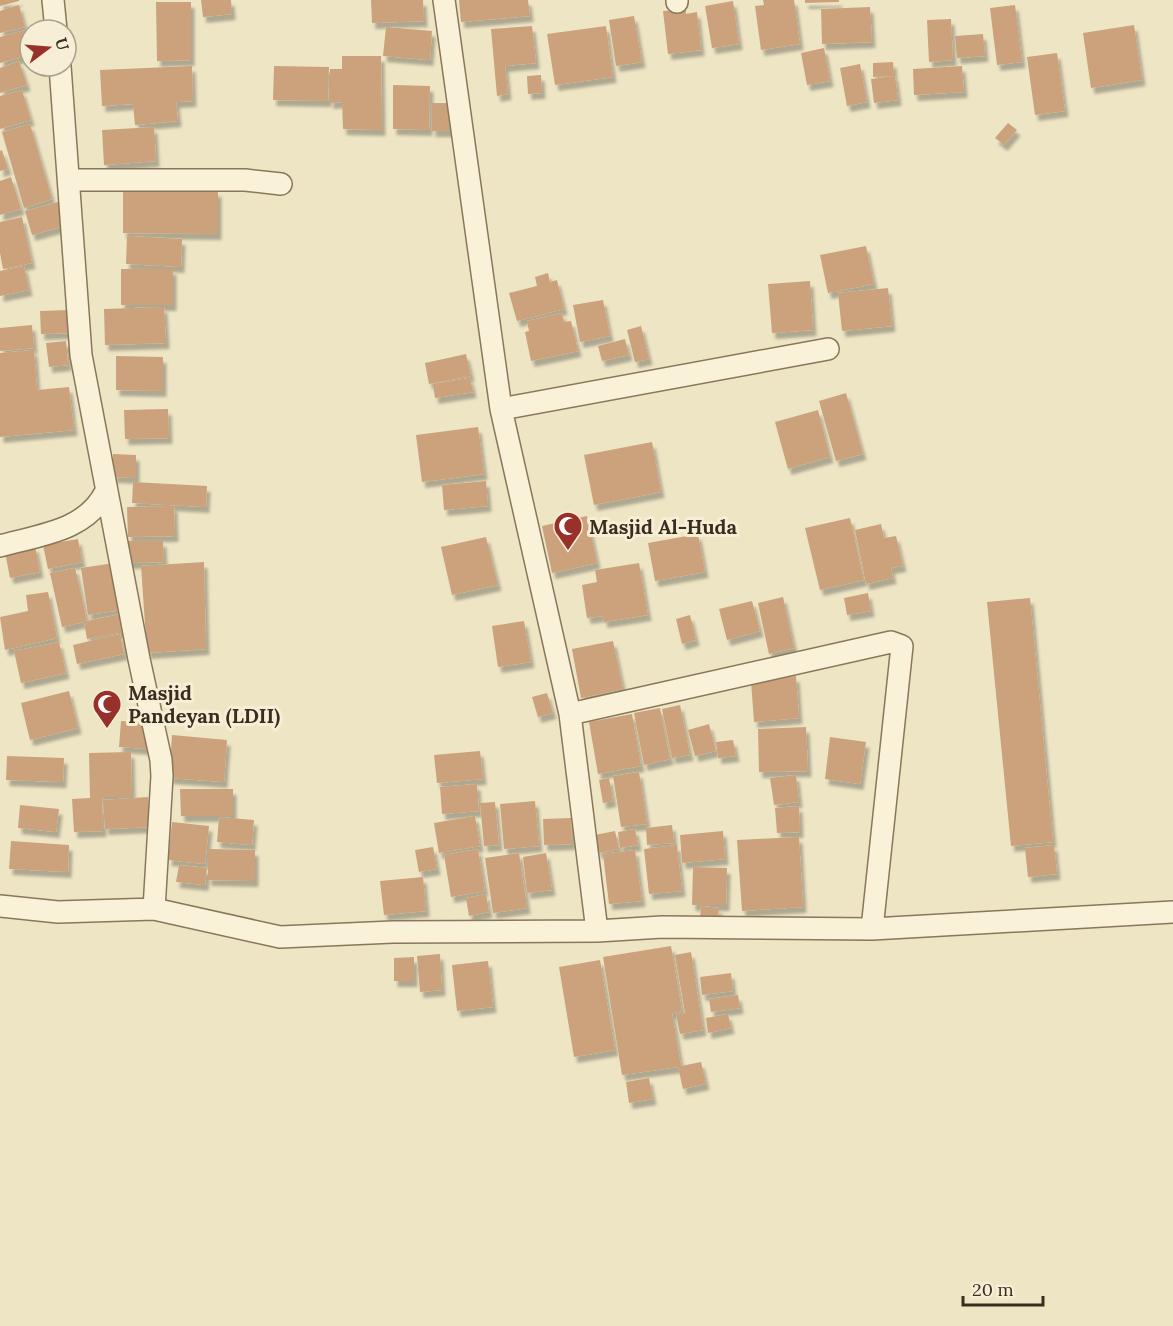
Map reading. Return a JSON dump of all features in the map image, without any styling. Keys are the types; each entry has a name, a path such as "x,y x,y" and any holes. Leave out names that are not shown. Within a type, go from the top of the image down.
{"street":[{"path":"53,0 55,18"},
{"path":"444,0 501,409 570,714 597,930"},
{"path":"61,78 81,355 161,760 154,909"},
{"path":"70,180 245,180 281,184"},
{"path":"501,409 828,349"},
{"path":"0,546 78,523 95,509 106,490"},
{"path":"570,714 891,642 902,646 872,929"},
{"path":"0,906 58,912 154,909 280,937 393,932 662,927 872,929 1173,912"}],"building":[{"path":"0,0 19,0 19,1 0,6"},
{"path":"201,0 231,0 232,14 203,17"},
{"path":"371,0 423,0 424,21 372,23"},
{"path":"459,0 528,0 530,16 461,22"},
{"path":"763,0 794,0 800,44 761,50 755,6 764,5"},
{"path":"805,0 839,0 839,2 805,3"},
{"path":"733,1 739,44 712,48 705,6"},
{"path":"156,2 191,2 191,60 157,61"},
{"path":"19,5 23,18 18,18 18,29 0,33 0,11"},
{"path":"1015,5 1022,62 997,65 990,8"},
{"path":"870,7 872,42 822,44 821,9"},
{"path":"686,9 686,14 697,12 701,50 668,54 663,11"},
{"path":"634,16 642,62 616,66 609,20"},
{"path":"951,19 953,60 929,62 927,20"},
{"path":"1134,25 1142,80 1091,88 1083,33"},
{"path":"532,26 536,63 505,66 508,94 497,96 491,29"},
{"path":"606,26 613,77 555,85 547,34"},
{"path":"386,27 432,31 430,60 383,56"},
{"path":"18,32 18,58 0,63 0,37"},
{"path":"983,34 985,56 957,58 955,36"},
{"path":"824,48 830,81 807,85 801,53"},
{"path":"1057,53 1065,111 1035,115 1027,57"},
{"path":"342,56 381,56 382,130 343,129 342,102 330,103 330,69 342,69"},
{"path":"18,61 18,78 25,78 27,85 0,93 0,68"},
{"path":"893,62 894,76 873,77 873,63"},
{"path":"860,64 867,102 847,106 840,68"},
{"path":"192,66 193,101 176,102 178,121 135,125 133,104 102,106 100,70"},
{"path":"274,66 329,67 328,101 273,100"},
{"path":"962,66 964,92 914,95 913,69"},
{"path":"541,75 542,93 528,94 527,76"},
{"path":"895,76 898,100 874,103 871,79"},
{"path":"393,85 430,86 429,130 393,129"},
{"path":"22,90 31,120 0,129 0,96"},
{"path":"432,103 449,103 449,131 432,131"},
{"path":"1008,123 1017,130 1004,145 995,138"},
{"path":"30,124 52,199 24,208 2,132"},
{"path":"154,127 156,161 104,165 102,130"},
{"path":"2,150 8,169 0,171 0,151"},
{"path":"11,177 21,209 0,215 0,181"},
{"path":"123,190 218,191 218,234 123,233"},
{"path":"58,202 64,226 32,235 25,211"},
{"path":"22,217 32,263 3,269 0,253 0,222"},
{"path":"127,236 182,239 181,267 126,264"},
{"path":"866,246 874,284 828,293 820,255"},
{"path":"24,266 29,290 0,296 0,271"},
{"path":"121,269 173,269 173,305 121,305"},
{"path":"548,273 550,282 557,280 564,309 517,321 509,293 537,286 535,277"},
{"path":"810,281 813,330 772,333 768,284"},
{"path":"888,288 892,326 842,331 838,293"},
{"path":"603,300 610,336 580,342 573,305"},
{"path":"164,307 166,343 105,345 104,309"},
{"path":"68,310 70,333 41,334 40,311"},
{"path":"562,313 564,322 571,321 578,351 531,361 525,332 529,331 527,321"},
{"path":"32,325 34,348 0,351 0,328"},
{"path":"641,326 649,359 635,362 627,330"},
{"path":"625,339 629,355 602,361 598,346"},
{"path":"66,341 68,365 49,367 46,343"},
{"path":"34,350 37,390 69,387 74,430 0,437 0,353"},
{"path":"466,354 471,376 429,384 425,363"},
{"path":"116,356 163,357 163,391 116,390"},
{"path":"470,378 473,392 435,398 433,384"},
{"path":"846,393 863,454 836,461 819,401"},
{"path":"168,409 169,438 125,439 124,410"},
{"path":"818,410 830,457 788,469 775,422"},
{"path":"478,427 484,474 422,482 416,435"},
{"path":"652,442 661,492 594,505 584,455"},
{"path":"113,454 136,455 136,478 113,477"},
{"path":"486,481 488,506 444,510 442,485"},
{"path":"133,482 207,486 206,507 132,503"},
{"path":"174,506 175,536 128,537 127,507"},
{"path":"587,516 597,563 552,573 542,526"},
{"path":"850,518 864,580 820,590 805,528"},
{"path":"881,524 884,538 896,536 903,566 891,568 893,578 866,584 855,530"},
{"path":"698,534 705,572 655,581 648,543"},
{"path":"486,537 498,585 452,595 441,547"},
{"path":"78,539 82,562 48,569 43,545"},
{"path":"127,541 163,541 164,562 127,563"},
{"path":"35,546 40,572 10,578 5,552"},
{"path":"204,562 206,649 147,653 141,566"},
{"path":"114,563 120,610 88,615 81,568"},
{"path":"639,563 648,615 604,622 603,616 587,618 582,585 597,582 595,570"},
{"path":"75,568 87,621 126,613 129,631 87,639 84,622 62,627 50,573"},
{"path":"48,592 57,638 5,650 0,617 28,611 26,595"},
{"path":"868,593 871,611 847,615 844,598"},
{"path":"783,597 794,648 769,654 758,603"},
{"path":"1030,598 1053,842 1011,846 987,602"},
{"path":"752,601 760,631 727,640 719,609"},
{"path":"690,615 696,640 682,644 676,619"},
{"path":"524,621 531,662 498,667 492,626"},
{"path":"120,634 124,654 77,664 73,645"},
{"path":"613,641 623,689 581,698 572,649"},
{"path":"59,642 66,673 21,683 14,651"},
{"path":"796,676 799,718 754,722 751,681"},
{"path":"69,691 78,728 30,740 21,703"},
{"path":"547,693 553,713 538,717 532,697"},
{"path":"680,705 690,755 672,758 662,709"},
{"path":"660,708 670,759 644,765 634,713"},
{"path":"632,714 641,766 598,774 589,722"},
{"path":"121,721 150,723 148,749 119,747"},
{"path":"709,724 716,751 695,756 688,730"},
{"path":"806,727 808,771 759,772 758,729"},
{"path":"172,735 227,740 224,782 169,778"},
{"path":"830,737 866,742 860,784 825,779"},
{"path":"733,740 736,756 718,758 716,742"},
{"path":"480,751 483,779 437,783 434,755"},
{"path":"131,752 132,797 102,797 103,831 74,832 72,799 90,798 89,753"},
{"path":"7,756 64,758 63,782 6,780"},
{"path":"639,772 647,824 621,827 613,776"},
{"path":"796,775 799,802 774,805 770,778"},
{"path":"609,778 613,801 603,803 599,780"},
{"path":"477,784 479,811 442,814 440,787"},
{"path":"180,789 233,789 233,816 181,816"},
{"path":"148,797 150,827 105,829 103,800"},
{"path":"535,801 539,846 504,849 500,804"},
{"path":"495,802 499,845 484,846 480,803"},
{"path":"20,805 59,809 56,832 18,828"},
{"path":"799,806 800,832 777,833 775,808"},
{"path":"475,816 480,846 439,853 434,823"},
{"path":"219,817 254,820 252,845 217,842"},
{"path":"571,818 572,844 544,845 543,819"},
{"path":"172,822 209,826 205,864 168,860"},
{"path":"672,825 674,843 647,845 646,828"},
{"path":"635,829 638,845 620,848 618,832"},
{"path":"615,831 619,849 598,853 595,835"},
{"path":"723,831 725,859 682,863 680,835"},
{"path":"799,837 803,907 742,911 737,840"},
{"path":"11,841 69,845 68,872 9,869"},
{"path":"677,845 682,891 649,894 644,849"},
{"path":"1054,845 1057,874 1028,877 1025,848"},
{"path":"433,847 437,869 419,872 415,850"},
{"path":"208,849 255,850 255,881 208,880"},
{"path":"478,849 485,891 451,897 444,855"},
{"path":"635,850 642,901 609,904 603,854"},
{"path":"519,853 527,908 493,913 485,858"},
{"path":"546,853 552,890 527,893 523,857"},
{"path":"179,865 207,868 205,885 176,882"},
{"path":"693,867 727,868 726,905 692,905"},
{"path":"423,877 426,911 384,915 380,881"},
{"path":"486,894 489,912 469,916 466,898"},
{"path":"701,906 719,908 718,920 700,919"},
{"path":"671,946 682,1011 672,1013 681,1066 701,1062 706,1084 683,1089 678,1067 622,1075 603,957"},
{"path":"691,952 703,1030 680,1034 676,1014 685,1013 675,955"},
{"path":"440,954 442,990 420,992 417,956"},
{"path":"414,957 414,981 394,981 394,958"},
{"path":"600,960 615,1050 574,1057 559,967"},
{"path":"488,961 493,1007 457,1011 452,965"},
{"path":"731,973 733,991 702,995 700,977"},
{"path":"738,995 740,1008 711,1012 709,999"},
{"path":"728,1014 731,1028 708,1033 706,1018"},
{"path":"649,1078 653,1099 629,1103 626,1082"}],"place":[{"name":"Masjid Al-Huda","path":"568,552"},
{"name":"Masjid Pandeyan (LDII)","path":"107,730"}]}
